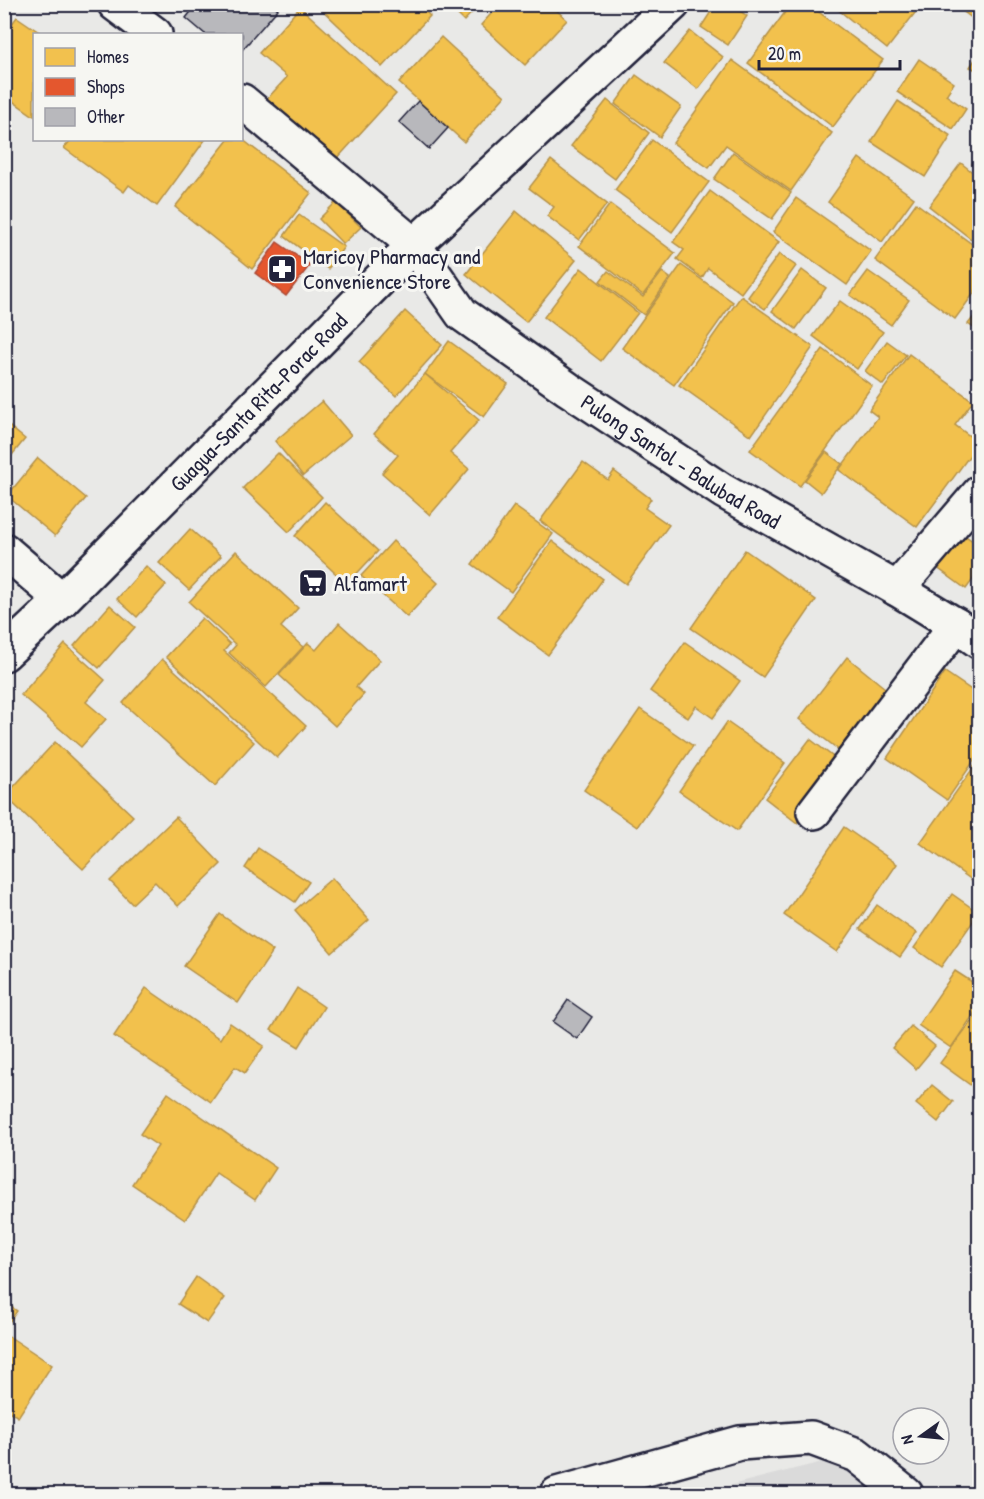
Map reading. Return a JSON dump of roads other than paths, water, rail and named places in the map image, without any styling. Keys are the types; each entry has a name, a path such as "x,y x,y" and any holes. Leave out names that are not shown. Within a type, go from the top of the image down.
{"street":[{"path":"115,4 154,33"},
{"name":"Guagua-Santa Rita-Porac Road","path":"4,654 62,600 414,245 673,4"},
{"name":"Pulong Santol - Balubad Road","path":"243,102 414,245 462,314 568,389 723,491 897,589 968,633"},
{"path":"897,589 980,492"},
{"path":"4,550 62,600"},
{"path":"814,812 968,633"},
{"path":"557,1494 740,1443 811,1438 857,1455 906,1494"}],"place":[{"name":"Maricoy Pharmacy and Convenience Store","path":"282,269"},
{"name":"Alfamart","path":"313,583"}]}
